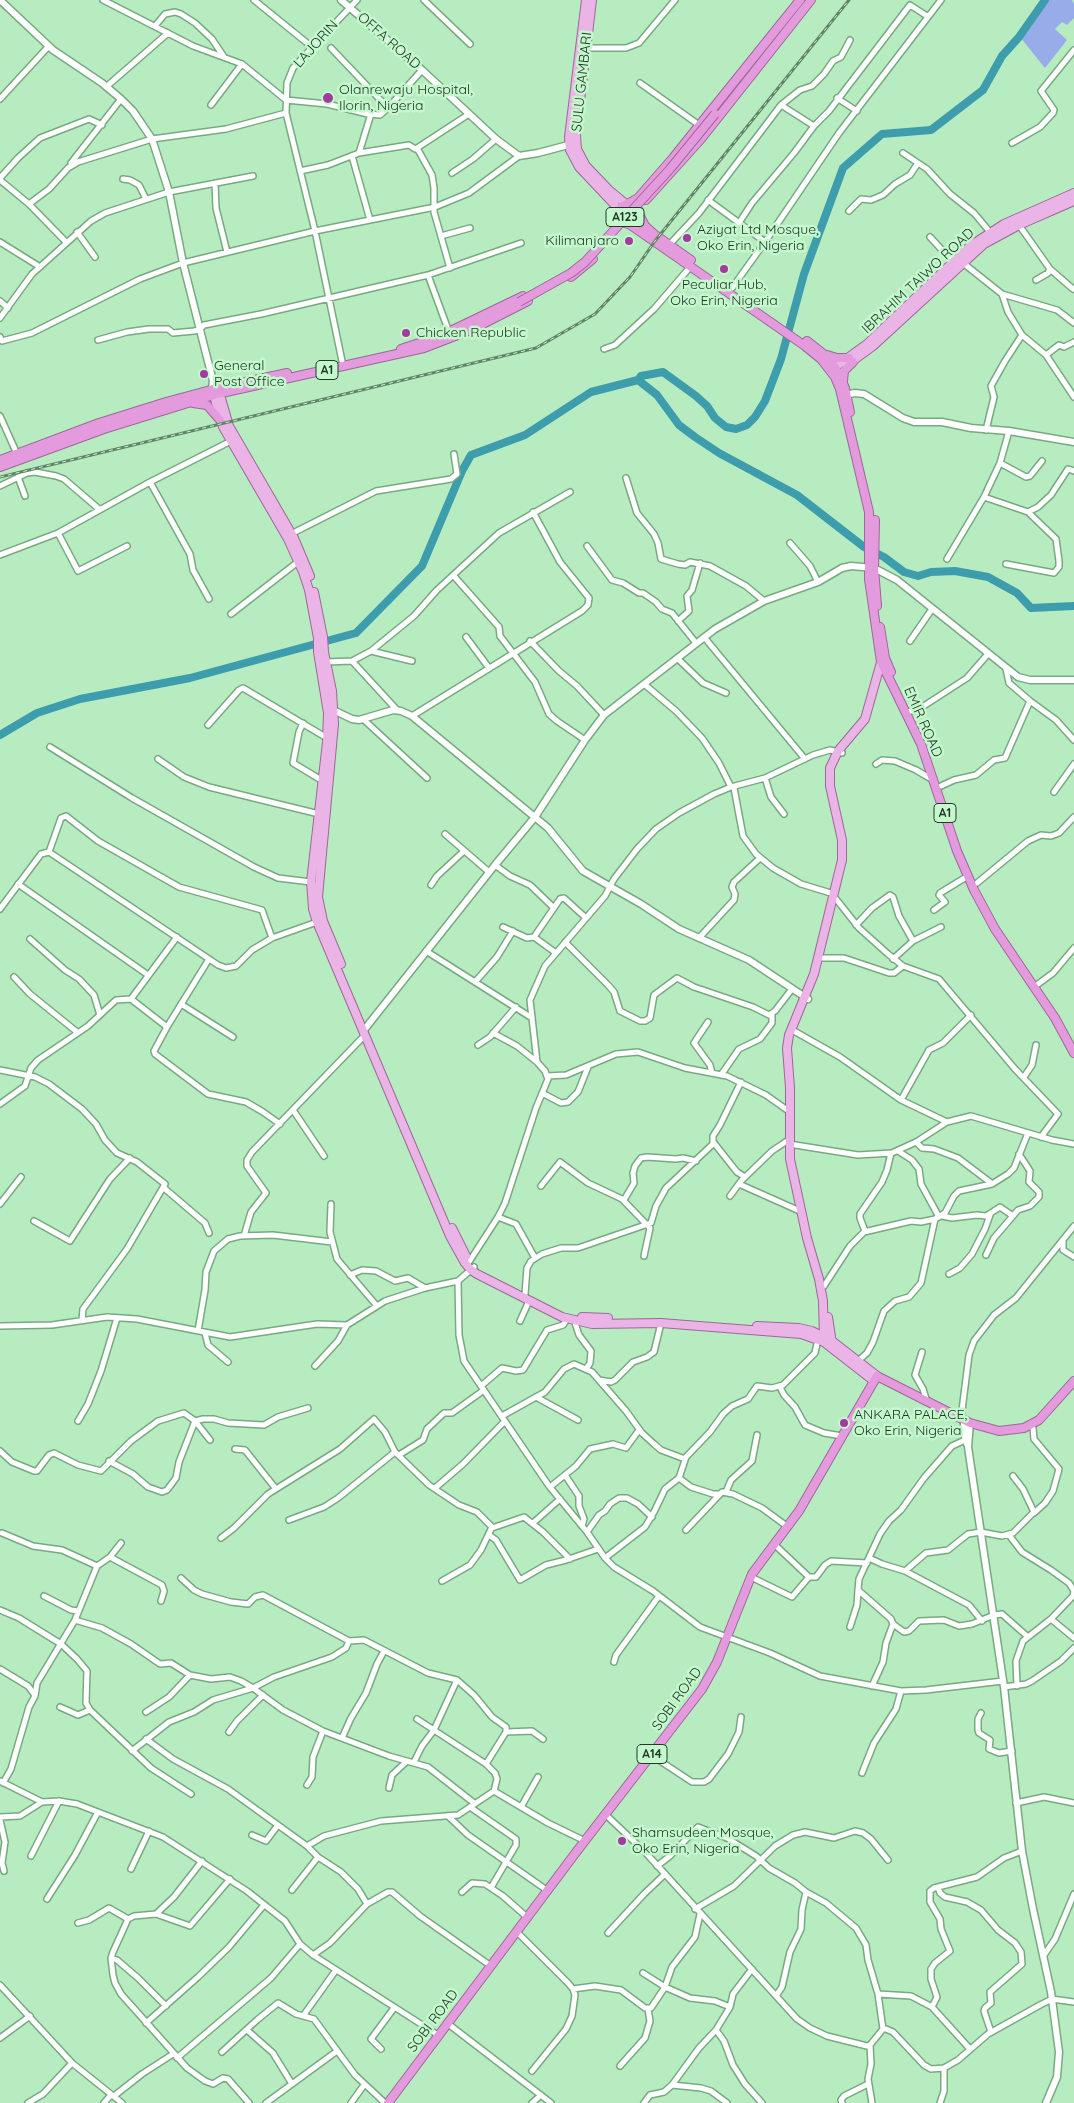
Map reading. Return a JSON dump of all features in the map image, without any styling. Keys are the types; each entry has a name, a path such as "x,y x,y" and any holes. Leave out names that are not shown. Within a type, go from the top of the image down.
{"highway":[{"name":"A123","path":"627,204 638,198 800,0"},
{"name":"A123","path":"639,213 642,205 694,146 811,0"},
{"name":"A123","path":"714,113 738,77"},
{"name":"A123","path":"471,326 519,301 583,260 668,167 714,113 744,83"},
{"name":"A1","path":"0,460 99,422 215,389 414,345 471,326 579,265 616,226 620,208 627,204 636,206 645,226 669,245 732,288 784,329"},
{"name":"A1","path":"0,467 104,429 184,404 215,389 412,351 513,310 580,271 620,228 636,221 639,213"},
{"name":"A1","path":"619,215 628,224 784,329 823,353 834,370"},
{"name":"A1","path":"807,344 834,370"},
{"path":"823,353 836,358 851,360 843,373 844,383"},
{"name":"EMIR ROAD","path":"834,370 844,383 844,396"},
{"name":"EMIR ROAD","path":"834,370 844,396 874,513 870,593 885,664 915,729 968,876 995,928 1065,1026 1074,1045"},
{"path":"184,404 199,403 208,405 220,420"},
{"name":"EMIR ROAD","path":"885,664 924,742 941,786 961,848 977,883 1074,1053"},
{"path":"876,1378 966,1423 999,1436 1017,1434 1033,1428 1055,1411 1074,1388"},
{"path":"876,1378 966,1423 999,1431 1024,1428 1045,1415 1074,1381"},
{"name":"SOBI ROAD","path":"388,2103 708,1680 751,1577 760,1562 788,1527 876,1378"}],"main road":[{"path":"586,0 573,144 575,161 617,207 619,215"},
{"name":"SULU GAMBARI","path":"582,48 592,0"},
{"name":"SULU GAMBARI","path":"573,144 586,166 609,190 627,204"},
{"name":"IBRAHIM TAIWO ROAD","path":"851,360 970,246 990,232 1074,192"},
{"name":"IBRAHIM TAIWO ROAD","path":"834,370 873,346 984,244 1019,224 1074,201"},
{"path":"215,389 220,420 299,561 307,583 321,637"},
{"path":"215,389 227,422 291,534 310,576 331,709 311,882 313,908 317,922 366,1030 436,1195 471,1267 571,1319 592,1324 661,1323 802,1334 826,1341 876,1378"},
{"path":"321,652 326,662 331,709 330,778 318,882 319,906 323,921 366,1030"},
{"path":"826,1341 823,1301 819,1279 792,1167 787,1043 822,958 842,860 842,840 829,774 840,752 866,719 885,664"},
{"path":"826,1341 824,1286 791,1142 794,1088 790,1049 835,897"},
{"path":"527,1297 561,1311 588,1318 671,1319 799,1328 826,1341 858,1361 876,1378"}],"street":[{"path":"0,0 48,47 121,99 133,111 152,139 169,192 183,263 215,389"},
{"path":"104,0 206,52 242,64 286,100 327,104 380,114 388,108 422,70"},
{"path":"254,0 312,47"},
{"name":"OFFA ROAD","path":"341,0 422,70 496,139 519,156"},
{"name":"LAJORIN","path":"342,361 286,113 286,100 287,83 290,74 312,47 357,0"},
{"path":"424,0 470,44"},
{"path":"582,48 626,48 638,43 675,0"},
{"path":"732,288 856,111 940,0"},
{"path":"739,223 752,203 814,126 829,111 837,98 910,5 927,16"},
{"path":"155,26 165,14 175,12 181,14 195,23 212,39 224,57"},
{"path":"106,87 168,33"},
{"path":"669,245 708,200 781,105 800,90 812,86 824,74 832,60 841,57 850,40"},
{"path":"0,99 48,47"},
{"path":"331,48 388,108"},
{"path":"1012,143 1040,127 1053,113 1053,108 1041,91 1074,50"},
{"path":"211,105 242,64"},
{"path":"640,83 699,125"},
{"path":"837,98 856,111"},
{"path":"29,204 49,189 68,168 121,99"},
{"path":"781,105 814,126"},
{"path":"68,168 78,162 152,139 226,129 286,113"},
{"path":"360,153 372,114"},
{"path":"300,171 324,166 360,153 409,145 416,149 469,114"},
{"path":"66,242 29,204 0,179 18,158 40,138 89,119 102,125"},
{"path":"452,174 496,139"},
{"path":"0,337 2,342 32,333 140,279 183,263 314,231 435,207 469,193 519,156 573,144"},
{"path":"418,148 432,175 434,212 450,268"},
{"path":"903,153 918,163 974,213 990,232"},
{"path":"352,156 370,220"},
{"path":"849,212 861,199 871,200 883,195 894,184 910,175 918,163"},
{"path":"0,318 32,274 90,221 105,213 169,192 254,176"},
{"path":"123,180 130,180 139,185 146,199"},
{"path":"215,183 216,208 227,252"},
{"path":"708,200 765,242"},
{"path":"1019,224 1050,268 1073,289"},
{"path":"441,236 470,228"},
{"path":"77,232 95,257"},
{"path":"930,237 952,262"},
{"path":"0,242 40,267"},
{"path":"98,340 127,332 149,329 168,329 173,333 200,330 204,325 261,314 428,275 521,243"},
{"path":"963,263 1002,294 1057,310 1074,322"},
{"path":"604,350 615,345 654,309 692,266"},
{"path":"1036,280 1048,273 1050,268"},
{"path":"428,275 449,332"},
{"path":"1002,294 1008,312 1022,335 1046,355 1074,396"},
{"path":"0,301 8,308"},
{"path":"986,430 994,397 991,386 1005,360 1022,335"},
{"path":"1046,355 1059,345 1064,347 1074,342"},
{"path":"844,396 864,394 903,418 914,422 942,422 1074,442"},
{"path":"0,416 17,454"},
{"path":"947,559 984,497 1000,463 1009,431"},
{"path":"0,555 58,532 231,441"},
{"path":"291,534 376,491 451,479 457,474 454,454"},
{"path":"1000,463 1026,478 1030,476 1042,461"},
{"path":"1028,512 1038,507 1051,495 1068,469 1074,471"},
{"path":"0,486 27,473 35,472 56,476 64,479 99,509"},
{"path":"18,477 25,496"},
{"path":"626,478 637,513 654,534 658,543 661,560 685,565 690,562 700,563 746,586 764,601"},
{"path":"150,482 190,554 193,570 209,599"},
{"path":"326,662 352,662 371,651 414,616 452,575 499,533 532,512 570,492"},
{"path":"984,497 1028,512 1056,539 1059,568 1054,573 1006,564"},
{"path":"412,716 530,641 582,611 589,602 589,598 560,562 532,512"},
{"path":"58,532 78,571 128,546"},
{"path":"790,543 810,566 818,582"},
{"path":"587,546 612,580 624,583 639,593 643,593 662,609 672,613 696,643"},
{"path":"231,614 299,561"},
{"path":"678,620 689,611 687,596 692,590 700,563"},
{"path":"244,1236 252,1212 266,1193 247,1166 247,1160 252,1152 294,1110 366,1030 494,864 536,817 585,740 604,715 704,637 764,601 818,582 842,568 851,566 872,567 891,575 1006,669 1023,679 1074,680"},
{"path":"452,575 499,627 500,636 535,682 549,714 585,740"},
{"path":"910,640 932,609"},
{"path":"466,637 489,668"},
{"path":"704,637 805,759"},
{"path":"530,641 604,715"},
{"path":"371,651 412,661"},
{"path":"910,711 916,711 967,678 988,654"},
{"path":"676,658 703,683 726,693"},
{"path":"352,662 397,710 412,716 536,817 552,833 580,868 640,904 670,925 749,960 806,998"},
{"path":"1006,669 1009,683 1056,720 1074,740"},
{"path":"644,684 676,711 702,738 719,763 732,788 743,836 760,858 773,868 802,884 835,897 856,925 893,959 903,966 939,979 1024,1078 1058,1114 1041,1137"},
{"path":"208,725 239,690 243,688 327,738"},
{"path":"941,786 954,780 976,775 994,760 1004,758 1030,701"},
{"path":"331,709 352,719 364,719 397,710"},
{"path":"364,719 427,778"},
{"path":"302,723 293,763 323,781"},
{"path":"50,747 132,798 254,867 278,878 311,882"},
{"path":"537,1062 530,996 545,966 605,896 637,849 656,829 694,803 732,788 765,778 823,751 840,752"},
{"path":"158,759 184,777 209,787 319,814"},
{"path":"876,764 882,760 895,761 934,780"},
{"path":"1054,792 1074,764"},
{"path":"765,778 771,797 784,814"},
{"path":"50,852 62,818 66,816 98,841 180,887 251,905 262,910 272,938"},
{"path":"977,883 988,876 1028,841 1041,835 1051,836 1059,833 1074,817"},
{"path":"445,834 489,872"},
{"path":"431,885 437,876 464,850"},
{"path":"0,908 40,854 50,852 218,965 231,968 236,966 252,950 272,938 317,922"},
{"path":"699,938 734,900 735,894 732,887 734,882 760,858"},
{"path":"494,864 510,876 530,885 554,908"},
{"path":"934,910 944,902 939,895 940,893 968,876"},
{"path":"18,884 148,976"},
{"path":"856,925 872,908 890,895 893,897 899,916 913,941"},
{"path":"534,937 560,900 564,898 586,918"},
{"path":"503,926 526,938 534,937 556,953"},
{"path":"893,959 913,941 941,927"},
{"path":"475,982 497,957 513,931"},
{"path":"131,999 177,937"},
{"path":"30,939 65,970 79,979 94,995 100,1015"},
{"path":"565,942 614,992 620,1011 634,1019 648,1020 651,1016 654,995 677,978 694,987 772,1015"},
{"path":"1036,986 1052,973 1074,948"},
{"path":"426,951 532,1018"},
{"path":"822,958 844,958 889,973 894,973 903,966"},
{"path":"209,959 166,1027 154,1051 155,1054 208,1094 246,1102 280,1124"},
{"path":"14,977 30,994 77,1032"},
{"path":"721,1075 739,1049 760,1039 772,1022 772,1015 792,989"},
{"path":"0,1104 24,1086 31,1068 38,1060 57,1049 116,1000 131,999 166,1027"},
{"path":"181,1004 233,1037"},
{"path":"478,1045 487,1040 516,1007"},
{"path":"901,1100 929,1050 943,1043 971,1015"},
{"path":"708,1022 694,1043 710,1064 712,1073"},
{"path":"794,1031 845,1060 869,1079 901,1100 947,1122"},
{"path":"493,1033 517,1046 537,1062 547,1076"},
{"path":"1024,1078 1032,1066 1036,1044"},
{"path":"547,1076 566,1075 616,1054 638,1052 685,1068 721,1075 741,1082 766,1095 791,1113"},
{"path":"542,1093 561,1103 568,1102 578,1092 588,1067"},
{"path":"0,1070 40,1078 75,1103 96,1124 105,1140 117,1153 130,1158 165,1184 141,1222 127,1249 83,1310 82,1320"},
{"path":"316,1366 338,1341 347,1325 377,1306 425,1288 458,1280 471,1267 505,1203 547,1076"},
{"path":"741,1082 720,1125 712,1136 714,1143 737,1172 745,1177"},
{"path":"294,1110 324,1156"},
{"path":"730,1196 745,1177 772,1151 791,1142 858,1155 891,1153 916,1142 947,1122 964,1117 979,1117 1041,1137 1074,1144"},
{"path":"858,1361 867,1353 873,1342 884,1311 895,1301 909,1297 922,1283 939,1218 959,1192 992,1184 1011,1172 1028,1133"},
{"path":"916,1142 922,1148 958,1158 992,1184"},
{"path":"520,1321 527,1297 526,1272 529,1264 535,1258 551,1250 578,1248 634,1228 648,1225 651,1223 656,1206 666,1188 714,1143"},
{"path":"898,1151 912,1160 919,1169 921,1184 939,1218"},
{"path":"866,1231 860,1214 882,1182 891,1153"},
{"path":"986,1255 994,1238 1013,1216 1021,1208 1034,1204 1040,1194 1029,1182 1030,1171 1019,1154"},
{"path":"624,1200 634,1183 633,1173 635,1166 642,1158 647,1156 676,1159 686,1158 696,1161"},
{"path":"34,1221 70,1241 110,1179 130,1158"},
{"path":"541,1186 560,1162 588,1183 624,1200 648,1225 650,1232 644,1256"},
{"path":"0,1204 21,1177"},
{"path":"739,1184 802,1212"},
{"path":"164,1188 205,1223 209,1233"},
{"path":"331,1204 332,1242 337,1259 377,1306"},
{"path":"824,1286 850,1246 866,1231 911,1220 921,1222 939,1218 986,1216 1000,1207 1013,1216"},
{"path":"949,1274 960,1268 972,1254 985,1230 990,1214"},
{"path":"498,1217 516,1224 535,1258"},
{"path":"968,1447 965,1440 969,1355 974,1341 994,1314 1016,1298 1074,1226"},
{"path":"198,1331 206,1272 214,1251 228,1239 244,1236 273,1235 332,1242"},
{"path":"1063,1240 1063,1250 1074,1257"},
{"path":"350,1275 362,1270 376,1271 395,1281 408,1278 425,1288"},
{"path":"458,1280 458,1321 464,1360 550,1487 614,1567 659,1596 692,1622 726,1638 770,1653 820,1676 901,1691 1026,1684 1061,1662 1074,1648"},
{"path":"0,1326 52,1325 107,1316 137,1319 230,1337 317,1324 347,1325"},
{"path":"78,1421 94,1388 117,1318"},
{"path":"289,1520 324,1506 338,1498 397,1453 423,1440 427,1429 444,1412 452,1413 483,1388 502,1368 516,1372 523,1370 546,1330 563,1325 571,1319 579,1335 591,1351 590,1362 586,1369"},
{"path":"599,1380 611,1382 615,1380 633,1362 654,1352 661,1323"},
{"path":"205,1333 208,1345 228,1362"},
{"path":"605,1558 645,1527 652,1517 665,1489 679,1478 685,1459 710,1432 726,1410 748,1399 757,1386 780,1387 826,1341"},
{"path":"922,1352 915,1375 923,1389 927,1402"},
{"path":"435,1488 463,1464 504,1418 545,1392 568,1366 574,1364 586,1369 599,1380 626,1411 639,1430 661,1450 685,1459"},
{"path":"780,1387 784,1395 795,1407 805,1425 824,1433 842,1436"},
{"path":"536,1397 578,1420"},
{"path":"195,1421 214,1419 228,1423 264,1426 278,1417 308,1408"},
{"path":"0,1451 12,1462 34,1472 54,1453 78,1465 99,1471 130,1441 158,1421 184,1413 195,1421 210,1440"},
{"path":"221,1538 268,1494 340,1449 374,1419 385,1432 397,1453 435,1488 459,1505 477,1512 492,1528"},
{"path":"109,1461 133,1474 156,1491 162,1492 167,1490 176,1478 195,1421"},
{"path":"966,1423 1004,1684 1022,1851 1032,1909 1044,1955 1052,1998 1059,2052 1059,2066 1046,2103"},
{"path":"905,1571 926,1553 943,1552 953,1547 965,1535 982,1532 997,1536 1008,1535 1021,1526 1045,1503 1053,1491 1059,1469 1034,1439 1033,1428"},
{"path":"550,1487 576,1466 590,1448 613,1444 626,1448 639,1430"},
{"path":"726,1492 731,1480 752,1461 758,1435"},
{"path":"850,1627 857,1605 859,1579 884,1528 952,1446 965,1440"},
{"path":"235,1449 246,1450 276,1489"},
{"path":"565,1475 579,1496 579,1506 584,1519 582,1526"},
{"path":"1013,1476 1023,1489 1034,1513"},
{"path":"679,1478 690,1487 713,1494 726,1492 762,1508 788,1527"},
{"path":"686,1530 718,1494"},
{"path":"587,1532 610,1504 620,1498 627,1498 638,1504 652,1517"},
{"path":"533,1523 560,1499"},
{"path":"442,1581 470,1565 481,1550 492,1528 524,1517 533,1523 570,1559"},
{"path":"2,1533 33,1546 62,1550 97,1566"},
{"path":"489,1535 496,1540 520,1580 546,1565 570,1559 598,1548"},
{"path":"1008,1535 1022,1552 1052,1570 1069,1584 1074,1593 1051,1619 1028,1637 1021,1646 1016,1661 1016,1686"},
{"path":"42,1802 1,1782 10,1769 37,1683 74,1620 97,1566 110,1557 121,1543"},
{"path":"774,1544 809,1577 816,1577 825,1565 831,1561 868,1560 905,1571 968,1606 982,1620"},
{"path":"110,1557 162,1585 164,1591 161,1601"},
{"path":"751,1577 792,1597 809,1577"},
{"path":"180,1578 202,1594 231,1602 248,1604 255,1597 263,1595 349,1641 360,1639 428,1673 457,1680 474,1695 492,1717 506,1727 506,1732 486,1764"},
{"path":"858,1590 891,1619 893,1624 904,1632 909,1631 919,1621 944,1620 959,1626 1002,1614 1028,1637"},
{"path":"44,1596 71,1610 78,1611"},
{"path":"614,1662 616,1655 659,1596"},
{"path":"0,1610 19,1618 61,1644 87,1671 86,1703 90,1710 151,1768 191,1794"},
{"path":"1051,1619 1074,1638"},
{"path":"74,1620 109,1631 160,1664 171,1663 190,1676 211,1679 230,1677 253,1688 283,1710 323,1730 406,1762 414,1762 428,1767 472,1805 516,1839 516,1845 507,1862 500,1869 492,1886"},
{"path":"872,1686 882,1662 893,1624"},
{"path":"132,1751 169,1722 194,1712 213,1700 253,1688 274,1676 332,1657 346,1648 349,1641"},
{"path":"342,1738 366,1693 384,1651"},
{"path":"0,1669 28,1686 34,1694"},
{"path":"146,1712 169,1697 190,1676"},
{"path":"414,1762 419,1751 434,1730 457,1680"},
{"path":"862,1773 874,1743 896,1709 901,1691"},
{"path":"229,1732 237,1721 263,1695"},
{"path":"60,1707 78,1715 90,1710"},
{"path":"981,1713 978,1719 978,1730 979,1734 990,1740 989,1749 999,1753 1012,1751"},
{"path":"651,1755 692,1782 704,1782 710,1779 734,1743 739,1732 741,1717"},
{"path":"307,1846 324,1836 381,1820 458,1815 494,1791 497,1779 495,1773 486,1764 417,1719"},
{"path":"307,1785 312,1777 313,1757 323,1730"},
{"path":"506,1732 532,1731 544,1739"},
{"path":"146,1739 172,1758 228,1789 307,1846 358,1889 367,1904"},
{"path":"389,1788 392,1775 406,1762"},
{"path":"521,1807 538,1777"},
{"path":"494,1791 548,1823 585,1841"},
{"path":"1016,1802 1044,1798 1074,1803"},
{"path":"31,1856 59,1801"},
{"path":"4,1871 2,1863 5,1842 0,1819 20,1816 42,1802 59,1801 77,1804 149,1831 163,1837 230,1879 285,1921 300,1944 313,1955 357,1981 394,2008 438,2035"},
{"path":"48,1899 98,1812"},
{"path":"606,1814 665,1874 798,2019 826,2036 870,2045"},
{"path":"448,1816 468,1835 548,1891"},
{"path":"252,1835 266,1841 278,1825"},
{"path":"657,1866 670,1856 698,1827 727,1838 756,1856 769,1868 838,1912 861,1934 866,1945 868,1960 878,1994 883,2028 870,2045 871,2064 868,2084 872,2103"},
{"path":"131,1869 149,1831"},
{"path":"695,1908 734,1886 775,1846 793,1835 805,1832 834,1838 855,1831 863,1833 871,1839 888,1860"},
{"path":"932,2007 936,1998 931,1974 932,1965 950,1951 941,1929 940,1919 930,1902 930,1891 938,1887 977,1877 1004,1858 1022,1851"},
{"path":"292,1890 318,1857"},
{"path":"156,1914 174,1897 202,1861"},
{"path":"608,1933 665,1874"},
{"path":"230,1879 190,1926 156,1914 134,1916 128,1919 111,1958 115,1983 121,1994 175,2056 191,2072 205,2081 213,2084 224,2078 228,2079 249,2103"},
{"path":"462,1892 468,1885 476,1882 492,1886 528,1918"},
{"path":"938,1887 942,1895 967,1902 981,1910 998,1930 1015,1943 1022,1955 1022,1964 990,1992 991,2004 984,2011 991,2032"},
{"path":"313,1955 330,1943 367,1904 388,1892 392,1892 426,1921 491,1966"},
{"path":"776,1996 782,1987 790,1952 801,1928 806,1892"},
{"path":"1044,1955 1055,1939 1074,1896"},
{"path":"146,2023 229,1947 264,1905"},
{"path":"78,1923 89,1920 109,1908 128,1919"},
{"path":"648,2009 655,2005 672,1967 695,1937 700,1914"},
{"path":"517,1932 540,1953 573,1989 575,1995 566,2029 532,2072"},
{"path":"104,2103 141,2074 175,2056 271,1978 300,1944"},
{"path":"111,1958 117,1960 138,1978 166,2006"},
{"path":"644,2103 650,2095 664,2092 672,2085 699,2048 716,2030 730,2007 734,1994 752,1969"},
{"path":"303,2016 336,1970"},
{"path":"643,1973 664,1987 690,1998 716,2001 730,2007"},
{"path":"0,1984 72,2063 122,2103"},
{"path":"573,1989 595,1986 621,1990 648,2009 650,2022 645,2038 620,2066"},
{"path":"878,1994 911,1996 932,2007 970,2049"},
{"path":"883,2028 892,2032 914,2058 924,2065 931,2069 944,2068 991,2032 1052,1998 1074,2002"},
{"path":"222,2052 272,2006 278,2003 296,2014 314,2019 364,2085 388,2103"},
{"path":"381,2049 371,2039 394,2008"},
{"path":"0,2038 30,2016"},
{"path":"447,2023 551,2103"},
{"path":"247,2030 273,2053 292,2084"},
{"path":"716,2030 724,2041 733,2066 745,2084 762,2103"},
{"path":"266,2103 337,2051"},
{"path":"28,2103 43,2094 72,2063"},
{"path":"940,2103 944,2091 944,2068"},
{"path":"842,2103 841,2100 844,2096 868,2084"},
{"path":"352,2103 364,2085"},
{"path":"672,2085 702,2088 711,2091 727,2103"},
{"path":"532,2103 541,2096"}],"shaded area":[{"path":"1048,0 1072,0 1074,4 1074,18 1067,25 1062,22 1055,29 1067,40 1045,68 1020,37"}],"waterway":[{"path":"0,735 37,713 80,699 190,678 356,633 422,566 462,471 471,455 525,435 591,392 638,380 641,376 663,372 696,396 707,406 715,418 726,427 736,429 747,425 755,417 765,401 781,359 804,274 843,168 882,134 931,130 983,90 1002,56 1019,37 1045,0"},
{"path":"638,380 657,395 679,425 695,437 719,453 797,495 864,547 884,557 904,572 918,576 931,572 955,571 988,577 1017,593 1031,608 1074,606"}],"railway":[{"path":"0,477 536,348 595,314 630,277 655,241 849,0"}],"place":[{"name":"Olanrewaju Hospital, Ilorin, Nigeria","path":"328,98"},
{"name":"Aziyat Ltd Mosque, Oko Erin, Nigeria","path":"687,238"},
{"name":"Kilimanjaro","path":"629,241"},
{"name":"Peculiar Hub, Oko Erin, Nigeria","path":"724,269"},
{"name":"Chicken Republic","path":"406,333"},
{"name":"General Post Office","path":"204,374"},
{"name":"ANKARA PALACE, Oko Erin, Nigeria","path":"844,1423"},
{"name":"Shamsudeen Mosque, Oko Erin, Nigeria","path":"622,1841"}]}
